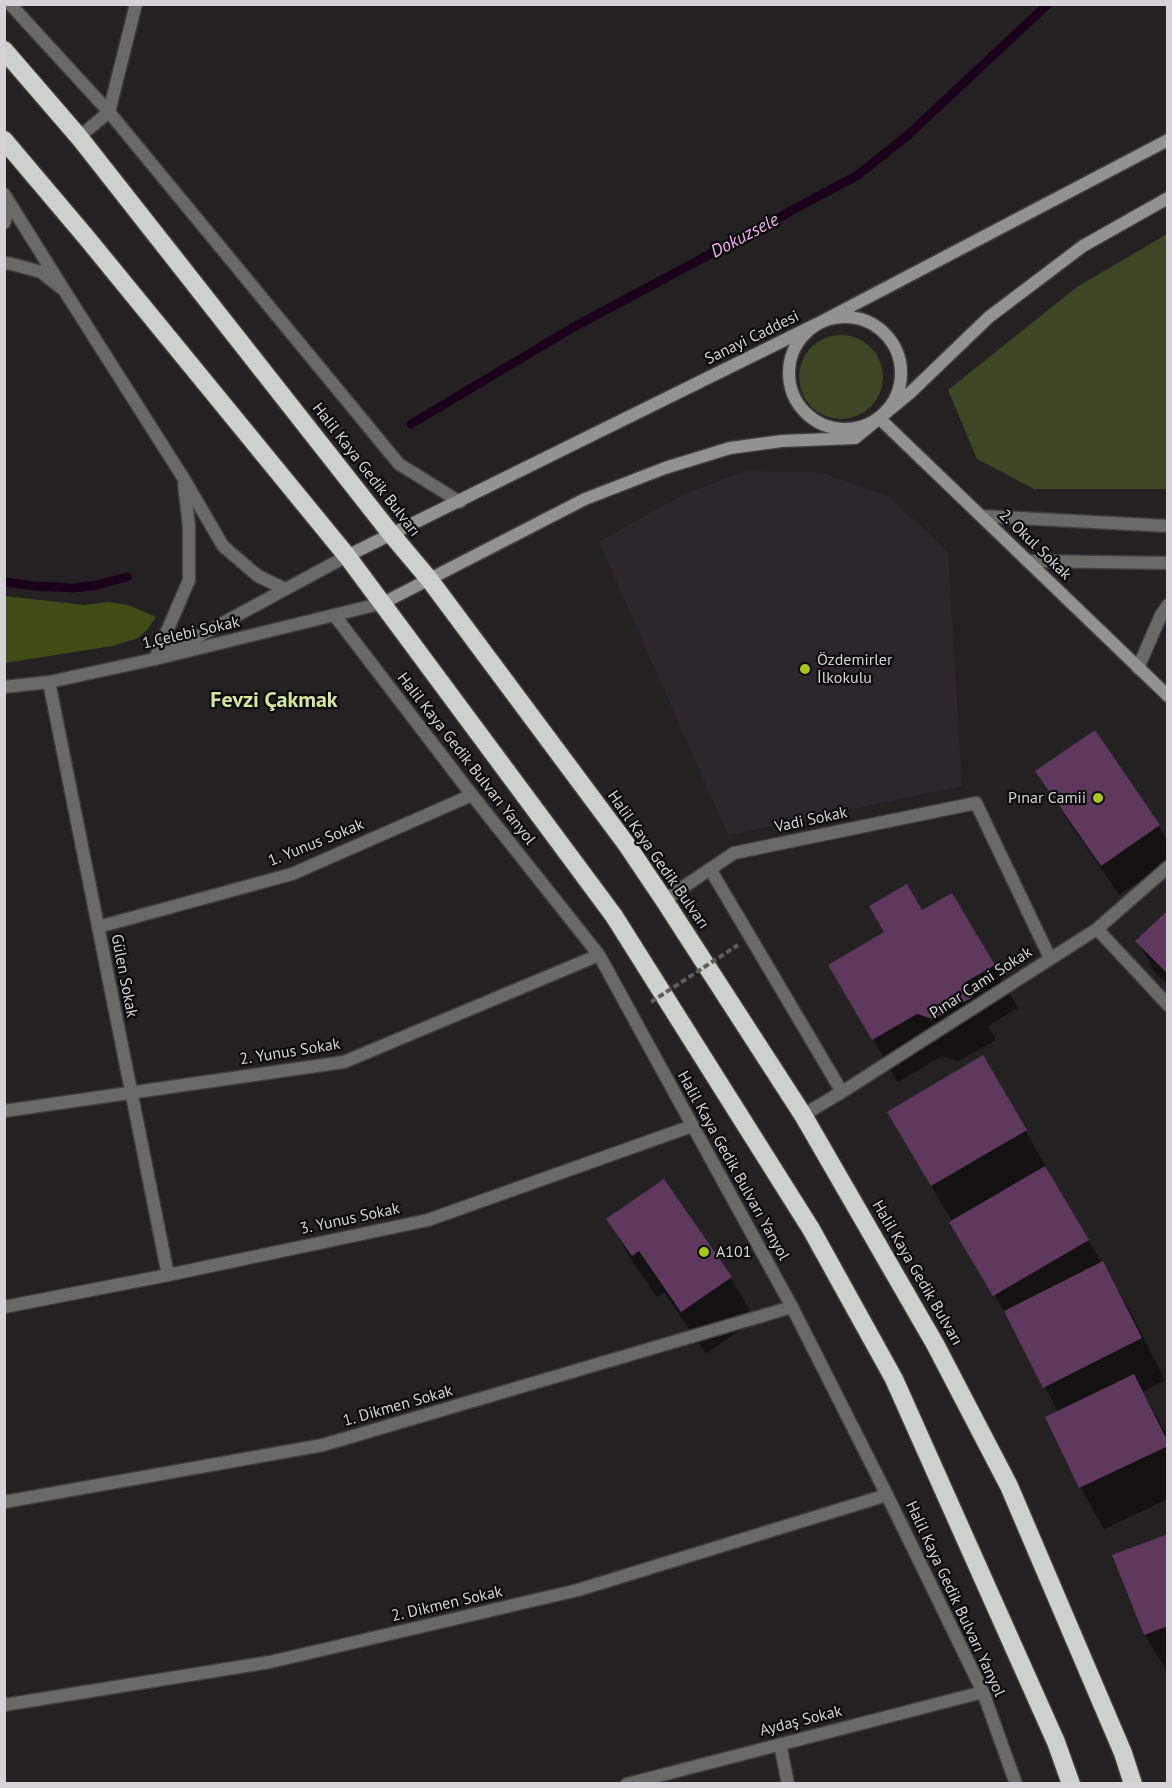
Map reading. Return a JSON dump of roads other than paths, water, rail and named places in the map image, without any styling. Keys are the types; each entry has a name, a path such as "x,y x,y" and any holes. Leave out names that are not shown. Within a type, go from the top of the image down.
{"highway":[{"name":"Halil Kaya Gedik Bulvarı","path":"4,50 79,137 429,579 627,844 664,900 803,1115 935,1344 1009,1486 1123,1753 1133,1784"},
{"path":"4,140 347,556 614,916 810,1229 894,1378 1051,1731 1071,1784"}],"street":[{"path":"10,4 109,112 399,464 460,502"},
{"path":"79,137 109,112 136,4"},
{"name":"Sanayi Caddesi","path":"347,556 819,323 1167,140"},
{"path":"4,194 223,546 258,576 285,589"},
{"path":"383,603 585,499 665,468 730,448 782,441 855,438 911,392 989,317 1083,246 1167,198"},
{"path":"4,199 6,217 4,223"},
{"path":"4,263 40,272 64,290"},
{"path":"851,317 868,321 882,330 893,343 900,358 902,374 899,391 891,406 879,418 853,429 825,426 812,419 801,409 794,398 789,383 791,356 798,342 819,323 835,318 851,317"},
{"name":"2. Okul Sokak","path":"879,418 1167,696"},
{"path":"155,659 189,580 189,526 183,479"},
{"path":"981,516 1167,526"},
{"path":"155,659 347,556"},
{"path":"1028,561 1167,563"},
{"name":"1.Çelebi Sokak","path":"4,687 49,682 155,659 383,603"},
{"path":"1138,668 1167,605"},
{"name":"Halil Kaya Gedik Bulvarı Yanyol","path":"335,616 472,795 599,955 792,1307 887,1495 983,1692 1016,1784"},
{"name":"Gülen Sokak","path":"49,682 168,1275"},
{"name":"1. Yunus Sokak","path":"98,927 292,873 472,795"},
{"name":"Vadi Sokak","path":"664,900 734,853 976,803 1050,958"},
{"name":"Pınar Cami Sokak","path":"803,1115 1097,929 1167,867"},
{"path":"710,869 842,1092"},
{"path":"1097,929 1167,1005"},
{"name":"2. Yunus Sokak","path":"4,1111 344,1062 599,955"},
{"name":"3. Yunus Sokak","path":"4,1307 428,1220 692,1126"},
{"name":"1. Dikmen Sokak","path":"4,1502 323,1445 792,1307"},
{"name":"2. Dikmen Sokak","path":"4,1705 270,1662 578,1590 887,1495"},
{"name":"Aydaş Sokak","path":"627,1784 983,1692"},
{"path":"780,1744 788,1784"}],"waterway":[{"name":"Dokuzsele","path":"411,424 572,328 858,175 908,135 1048,4"},
{"path":"4,582 74,588 127,577"}],"place":[{"name":"Özdemirler İlkokulu","path":"805,669"},
{"name":"Pınar Camii","path":"1098,798"},
{"name":"A101","path":"704,1252"}],"district":[{"name":"Fevzi Çakmak","path":"274,701"}]}
